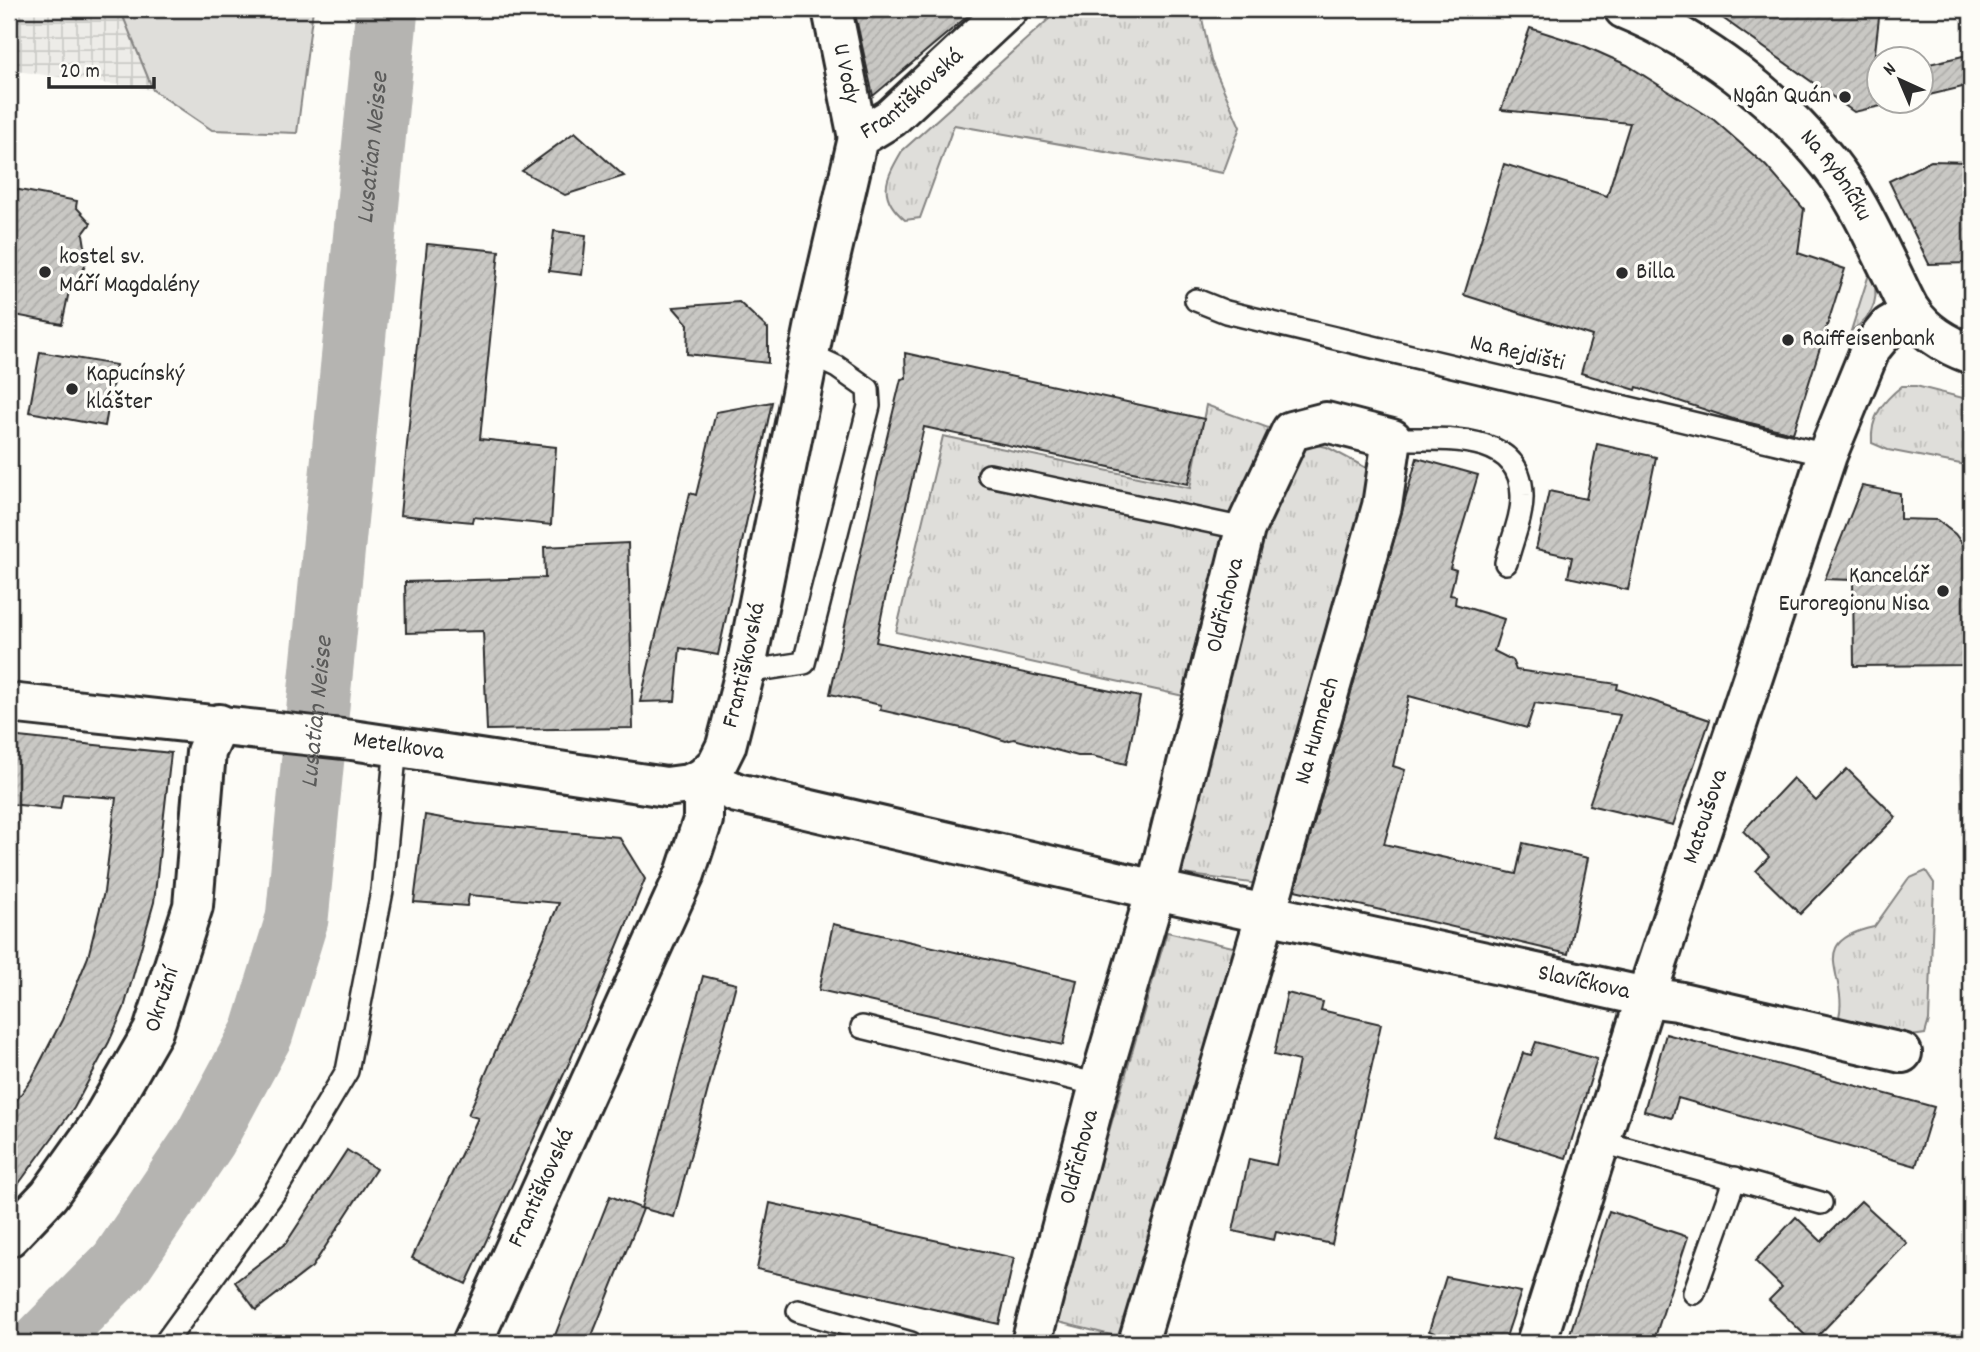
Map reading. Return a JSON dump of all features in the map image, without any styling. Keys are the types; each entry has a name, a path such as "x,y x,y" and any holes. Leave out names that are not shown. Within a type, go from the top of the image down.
{"street":[{"name":"U Vody","path":"832,9 858,138"},
{"name":"Františkovská","path":"472,1343 685,874 703,820 703,778 717,764 726,746 745,671 808,354 858,138 891,118 1008,9"},
{"name":"Na Rybníčku","path":"1624,9 1690,42 1762,95 1796,125 1830,164 1858,205 1912,313 1936,337 1971,354"},
{"name":"Matoušova","path":"1536,1343 1602,1142 1646,996 1827,455 1871,348 1889,326 1912,313"},
{"name":"Oldřichova","path":"1031,1343 1099,1085 1156,890 1245,529 1291,431 1326,422 1392,439"},
{"name":"Na Humnech","path":"1266,914 1382,506 1392,439"},
{"name":"Metelkova","path":"9,703 352,740 666,787 689,784 703,778"},
{"name":"Okružní","path":"9,1237 49,1195 99,1125 153,1031 193,906 206,752 219,724"},
{"path":"703,778 737,793 1266,914 1138,1343"},
{"name":"Slavíčkova","path":"1266,914 1646,996 1677,1000 1902,1053"}],"lane":[{"name":"Na Rejdišti","path":"1196,300 1226,312 1827,455"},
{"path":"745,671 804,663 869,406 868,389 837,367 808,354"},
{"path":"1392,439 1479,442 1510,457 1518,475 1522,496 1506,563"},
{"path":"989,475 1245,529"},
{"path":"165,1343 276,1189 347,1071 382,891 396,746"},
{"path":"862,1027 1099,1085"},
{"path":"1602,1142 1821,1203"},
{"path":"1694,1293 1735,1178"},
{"path":"799,1311 911,1343"}],"shaded area":[{"path":"9,9 120,9 153,90 9,70"}],"green space":[{"path":"120,9 313,9 297,133 212,130 153,90"},
{"path":"1060,9 1200,9 1211,61 1240,127 1223,173 954,125 920,218 905,220 890,203 887,195 888,179 902,151"},
{"path":"1870,271 1874,280 1874,305 1865,319 1851,331"},
{"path":"1902,386 1916,386 1971,400 1971,466 1888,450 1872,443 1873,425 1879,410"},
{"path":"1206,405 1282,433 1197,699 896,632 943,436 1190,488"},
{"path":"1302,442 1327,447 1374,472 1258,884 1176,873 1263,521"},
{"path":"1961,752 1971,752 1971,1043 1968,1035"},
{"path":"1926,871 1934,883 1929,1020 1925,1034 1904,1037 1839,1017 1841,1002 1834,962 1835,951 1840,942 1853,933 1874,927 1908,879"},
{"path":"1167,932 1246,950 1123,1338 1054,1321"}],"building":[{"path":"854,9 976,9 873,96"},
{"path":"1710,9 1880,9 1876,46 1864,46 1864,110 1854,112"},
{"path":"1530,28 1580,44 1627,65 1714,120 1766,166 1804,209 1798,253 1845,269 1793,433 1733,419 1637,387 1636,390 1581,373 1592,336 1464,295 1504,164 1607,196 1630,123 1501,110"},
{"path":"1971,54 1971,85 1934,94 1934,63"},
{"path":"575,132 624,176 565,195 522,171"},
{"path":"1931,161 1971,162 1971,263 1929,264 1889,181"},
{"name":"kostel sv. Máří Magdalény","path":"9,188 77,201 76,207 91,223 83,234 87,259 84,268 71,282 62,324 15,315 16,302 9,300"},
{"path":"554,231 586,235 582,275 549,271"},
{"path":"427,244 499,251 480,439 556,447 551,525 473,517 472,522 400,515"},
{"path":"739,302 768,329 768,363 687,354 688,324 673,307"},
{"name":"Kapucínský klášter","path":"40,352 116,365 105,426 29,412"},
{"path":"905,353 1204,419 1188,484 924,427 883,608 876,642 1140,697 1126,764 1092,756 1078,756 1014,739 1006,741 975,731 880,710 881,705 830,694 879,470 901,379 906,378"},
{"path":"772,402 718,655 680,648 675,701 640,702 690,493 696,495 716,412"},
{"path":"1597,444 1656,457 1628,590 1568,577 1572,557 1536,549 1549,491 1586,499"},
{"path":"1417,458 1478,475 1450,568 1456,570 1450,595 1456,596 1455,604 1504,619 1494,651 1512,660 1516,670 1618,684 1617,689 1710,720 1673,825 1589,805 1620,715 1535,703 1527,728 1409,696 1393,766 1405,770 1384,844 1516,874 1523,843 1588,858 1568,954 1295,890"},
{"path":"1862,486 1900,493 1900,519 1937,520 1955,534 1970,554 1971,665 1854,666 1853,580 1825,579"},
{"path":"628,543 633,728 487,730 483,631 406,633 405,582 545,578 544,547"},
{"path":"9,736 171,753 154,902 124,1008 74,1108 9,1197 9,1111 31,1080 62,1020 88,957 104,892 116,798 63,794 60,809 9,804"},
{"path":"1847,769 1896,817 1800,914 1756,871 1769,857 1743,831 1793,778 1816,801"},
{"path":"425,815 476,824 619,837 645,879 570,1061 466,1284 412,1258 478,1118 468,1115 559,903 469,895 467,906 414,902"},
{"path":"833,924 1077,980 1063,1045 819,990"},
{"path":"703,976 736,984 674,1217 641,1208"},
{"path":"1287,993 1323,1002 1321,1010 1381,1024 1332,1244 1276,1232 1274,1240 1233,1231 1249,1159 1276,1165 1299,1061 1274,1055"},
{"path":"1666,1034 1934,1107 1916,1166 1678,1098 1672,1118 1644,1111"},
{"path":"1536,1042 1597,1059 1566,1158 1495,1136 1523,1053 1531,1055"},
{"path":"347,1150 376,1169 312,1267 256,1310 235,1282 286,1243"},
{"path":"610,1196 643,1209 589,1343 552,1343"},
{"path":"1861,1201 1907,1243 1812,1342 1769,1300 1782,1287 1755,1261 1796,1217 1821,1241"},
{"path":"770,1203 1014,1258 999,1324 757,1269"},
{"path":"1609,1211 1688,1237 1653,1343 1567,1343"},
{"path":"1446,1277 1521,1292 1504,1343 1437,1343 1440,1335 1429,1331"}],"waterway":[{"name":"Lusatian Neisse","path":"43,1343 120,1265 205,1139 262,1033 297,919 387,9"}],"place":[{"name":"Ngân Quán","path":"1845,97"},
{"name":"kostel sv. Máří Magdalény","path":"45,272"},
{"name":"Billa","path":"1622,273"},
{"name":"Raiffeisenbank","path":"1788,340"},
{"name":"Kapucínský klášter","path":"72,389"},
{"name":"Kancelář Euroregionu Nisa","path":"1943,591"}]}
